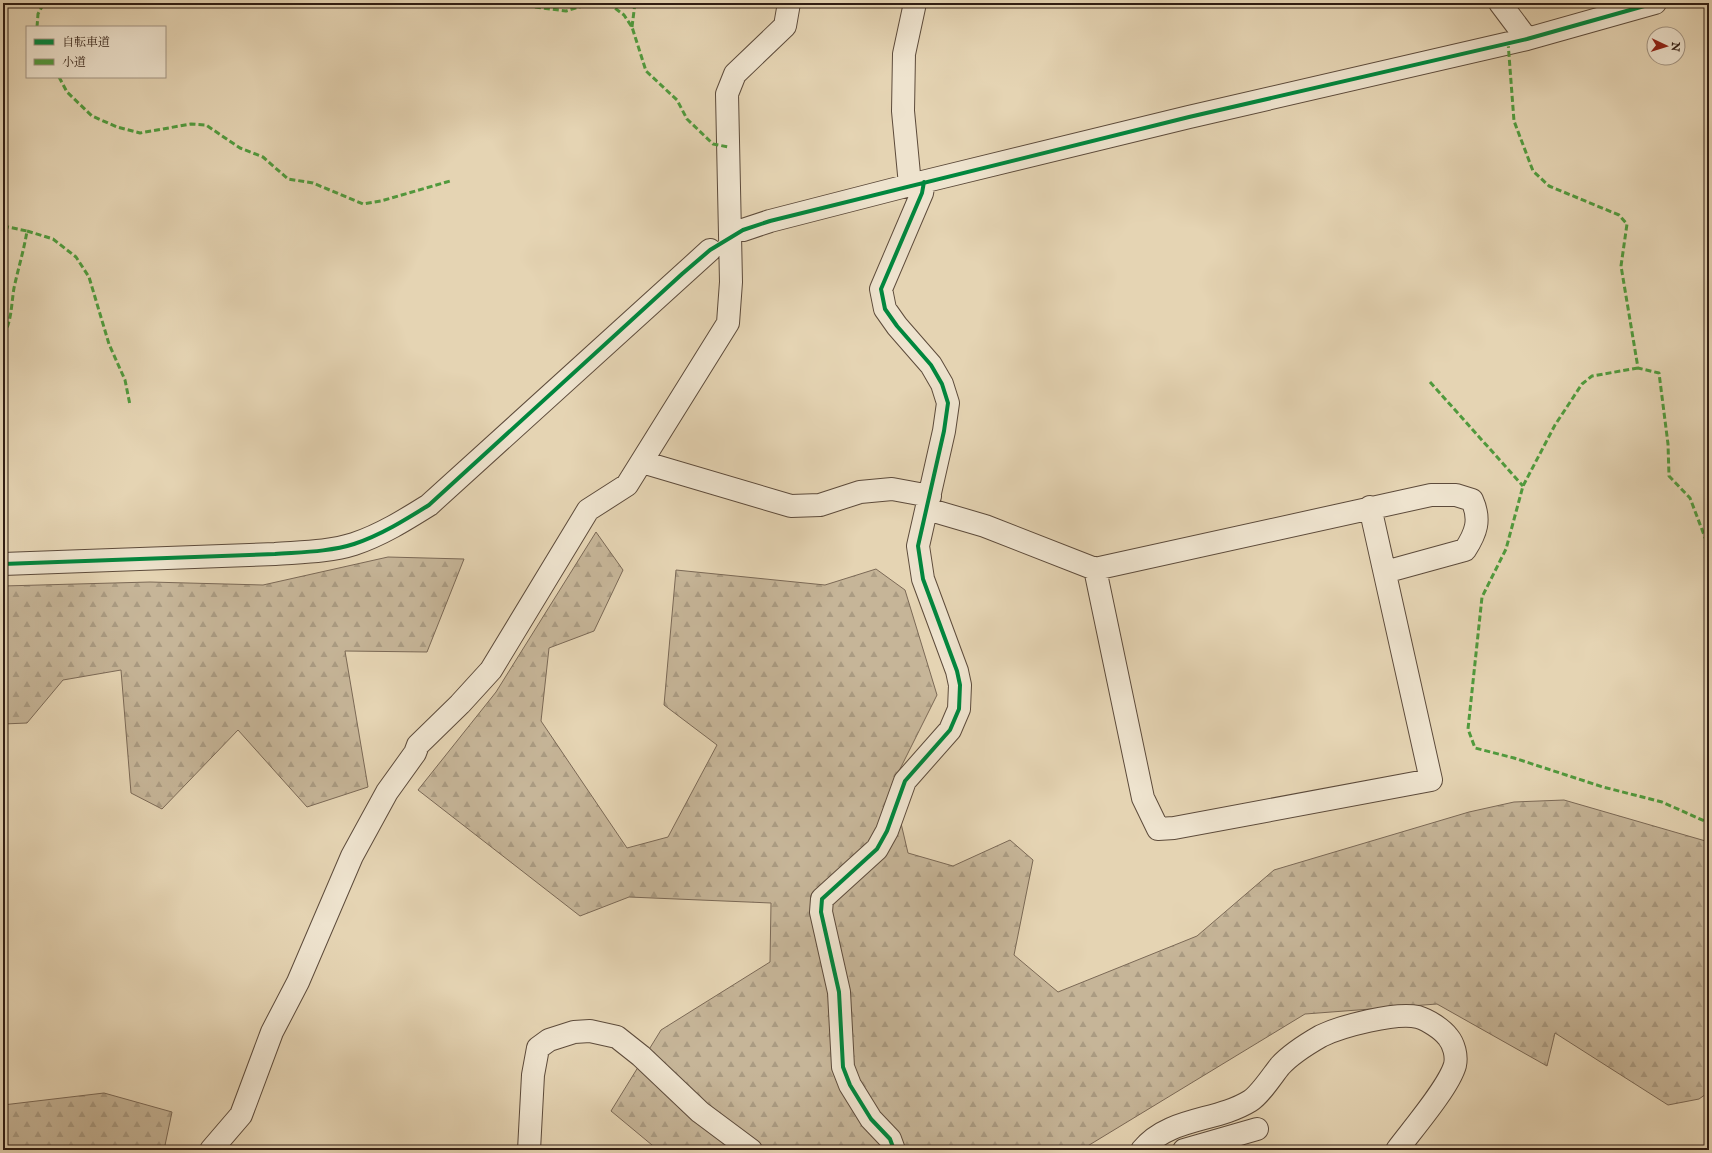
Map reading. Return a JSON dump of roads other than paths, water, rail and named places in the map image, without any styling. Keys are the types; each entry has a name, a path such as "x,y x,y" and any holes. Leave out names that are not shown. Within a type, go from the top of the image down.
{"street":[{"path":"211,1150 241,1115 272,1032 298,982 352,856 387,792 415,753 418,745 460,704 491,670 588,510 626,485 642,462 728,323 731,282 727,94 735,74 785,26 789,3"},
{"path":"894,1150 890,1139 871,1119 850,1085 843,1067 839,992 821,912 822,899 877,849 887,831 905,781 950,730 959,709 960,685 957,671 923,579 918,546 944,431 948,403 942,384 931,365 897,326 885,309 881,288 922,193 917,183 903,111 904,54 915,3"},
{"path":"1500,3 1527,39"},
{"path":"743,230 770,221 917,183 1189,117 1527,39 1655,3"},
{"path":"3,564 304,552 353,544 390,530 429,506 710,250"},
{"path":"642,462 791,506 820,505 860,492 892,489 1095,569 1431,494 1456,495 1472,500 1477,511 1475,533 1465,550 1385,572"},
{"path":"1095,569 1143,798 1158,829 1174,828 1431,780 1370,507"},
{"path":"1142,1150 1150,1140 1171,1128 1251,1101 1286,1059 1321,1036 1363,1022 1406,1016 1419,1017 1444,1031 1452,1042 1455,1053 1455,1065 1440,1091 1397,1150"},
{"path":"529,1150 533,1075 538,1048 549,1040 574,1032 590,1031 617,1037 641,1056 700,1112 751,1150"},
{"path":"1184,1150 1258,1129"}]}
